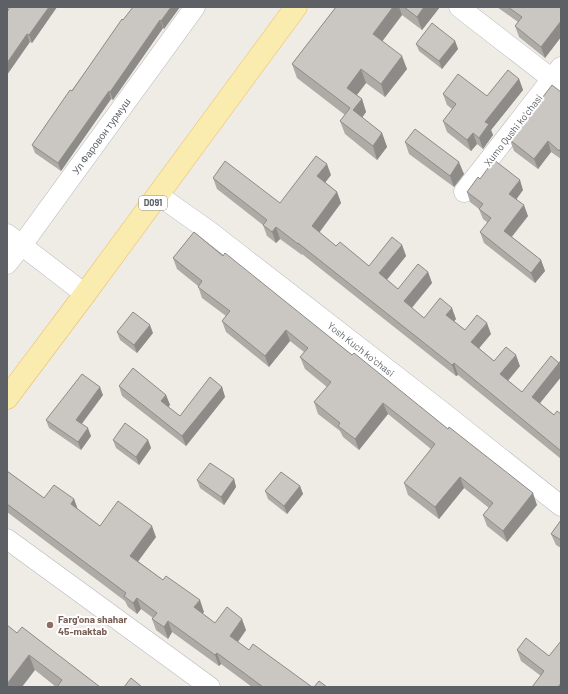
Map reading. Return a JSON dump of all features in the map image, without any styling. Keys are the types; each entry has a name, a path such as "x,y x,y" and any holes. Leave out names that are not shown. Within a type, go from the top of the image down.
{"main road":[{"name":"D091","path":"7,398 296,7"}],"street":[{"name":"Ул Фаровон турмуш","path":"7,264 14,239 195,7"},
{"path":"459,7 558,77"},
{"name":"Xumo Qushi koʻchasi","path":"464,192 558,77"},
{"name":"Yosh Kuch koʻchasi","path":"158,195 209,231 434,405 561,506"},
{"path":"14,239 85,294"},
{"path":"7,539 210,687"}],"building":[{"path":"10,7 49,7 29,35 27,34 7,63 7,12"},
{"path":"133,7 171,7 161,21 160,20 58,163 32,145 70,90 72,91 122,19 123,20"},
{"path":"336,7 393,7 373,34 402,56 381,84 361,69 347,88 362,99 353,110 382,133 373,146 340,121 350,108 292,64"},
{"path":"404,7 424,7 417,17"},
{"path":"508,7 561,7 561,21 541,47 515,26 522,17"},
{"path":"432,23 455,41 439,61 416,44"},
{"path":"508,70 519,79 485,122 489,124 479,138 473,133 467,140 443,121 456,104 443,94 458,74 487,96"},
{"path":"552,85 561,92 561,148 559,151 548,141 534,159 510,140"},
{"path":"415,129 459,162 450,176 405,142"},
{"path":"316,156 327,164 317,176 337,192 312,226 336,246 340,242 369,266 392,237 402,245 379,273 398,289 418,264 428,272 404,301 424,318 440,298 452,308 446,315 465,330 477,315 487,323 471,342 494,361 506,347 516,355 500,374 522,392 551,356 559,363 532,397 554,415 557,411 561,414 561,451 454,363 452,365 298,243 276,227 272,232 263,225 267,220 213,178 225,161 280,203"},
{"path":"494,160 520,180 509,194 524,205 504,231 541,260 531,273 480,232 491,218 479,209 483,204 467,192 478,177 480,179"},
{"path":"194,232 223,256 225,253 352,355 354,353 448,429 449,427 533,493 503,531 483,515 493,503 460,477 435,507 404,483 435,444 383,403 355,439 338,426 340,423 314,402 331,382 300,357 308,348 286,330 265,356 222,321 230,311 198,287 202,281 173,258"},
{"path":"133,312 150,325 134,345 117,332"},
{"path":"133,368 166,395 161,401 180,416 210,377 222,387 182,436 119,386"},
{"path":"82,374 100,387 76,420 88,428 78,442 46,420"},
{"path":"125,423 148,440 136,457 113,440"},
{"path":"210,463 234,479 221,497 197,480"},
{"path":"7,471 44,498 54,485 74,499 71,504 100,526 118,501 152,526 130,556 163,580 166,576 200,600 194,607 215,623 227,607 242,619 230,636 249,650 253,644 312,687 263,687 217,653 215,655 168,621 164,627 152,619 157,613 137,598 133,603 124,596 126,593 7,504"},
{"path":"281,472 300,486 284,506 265,491"},
{"path":"561,520 561,540 551,534"},
{"path":"7,625 17,633 22,627 100,687 57,687 62,680 29,655 7,684"},
{"path":"526,638 549,656 561,641 561,683 558,687 532,687 544,671 517,650"},
{"path":"131,678 142,687 124,687"},
{"path":"319,681 327,687 314,687"}],"place":[{"name":"Farg'ona shahar 45-maktab","path":"50,625"}]}
